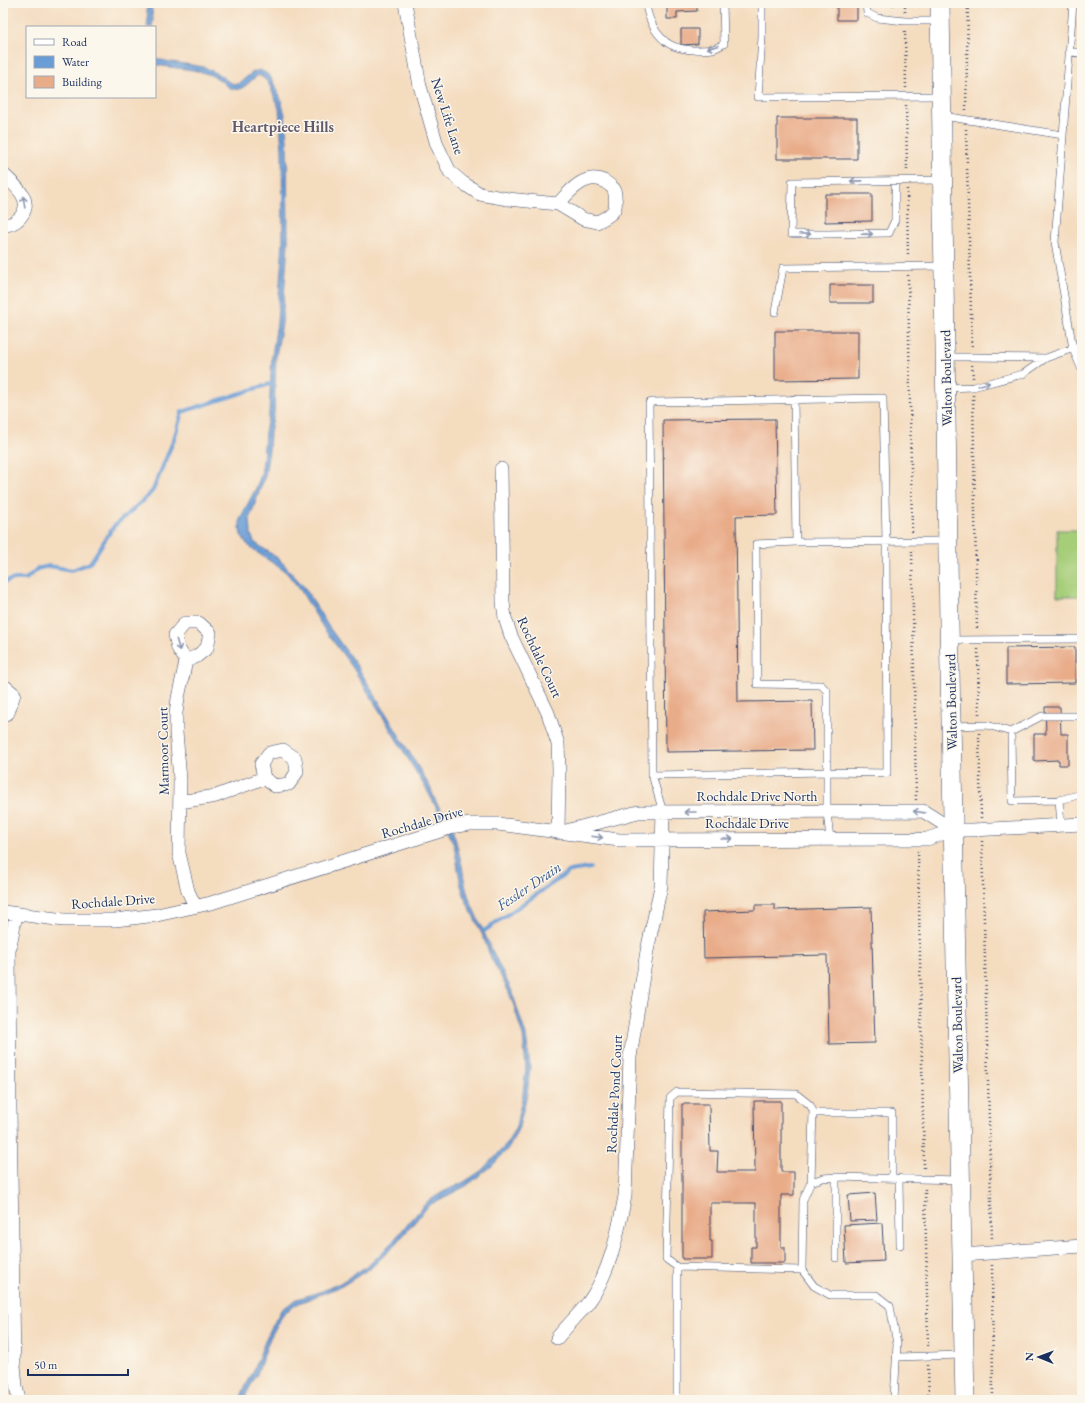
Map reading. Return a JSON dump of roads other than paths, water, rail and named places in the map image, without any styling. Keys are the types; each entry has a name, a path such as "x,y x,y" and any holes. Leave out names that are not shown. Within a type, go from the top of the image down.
{"main road":[{"name":"Walton Boulevard","path":"940,12 951,726 965,1400"}],"street":[{"name":"New Life Lane","path":"405,3 420,86 438,145 450,172 480,194 508,199 558,204"},
{"path":"3,174 22,192 26,202 24,211 20,218 13,223 3,225"},
{"name":"Rochdale Court","path":"501,469 503,602 505,618 511,636 548,713 558,744 558,833"},
{"name":"Marmoor Court","path":"186,662 176,713 180,802 216,796 264,778"},
{"path":"3,685 14,694 8,713 3,715"},
{"path":"180,802 179,853 188,891 195,906"},
{"name":"Rochdale Drive North","path":"558,833 638,812 923,811 953,830"},
{"name":"Rochdale Pond Court","path":"557,1338 588,1302 597,1286 612,1253 621,1216 625,1196 630,1057 647,951 661,886 663,812"},
{"name":"Rochdale Drive","path":"3,912 64,920 115,920 157,915 211,903 456,826 470,824 498,824 619,840 927,839 953,830"},
{"path":"953,830 981,830 1082,824"},
{"path":"16,914 9,951 14,1365 19,1400"},
{"path":"962,1255 1082,1246"}],"lane":[{"path":"646,3 647,12 654,28 665,42 677,48 693,50 714,49 724,44 723,3"},
{"path":"762,3 762,37 758,97 942,96"},
{"path":"866,3 867,13 877,18 905,21 940,12"},
{"path":"1073,3 1055,242 1073,349 1082,370"},
{"path":"1070,52 1082,53"},
{"path":"942,116 1063,135"},
{"path":"895,181 895,220 889,233 791,234 792,182 943,180"},
{"path":"775,312 783,268 944,266"},
{"path":"946,388 973,387 1023,374 1046,358 1082,345"},
{"path":"945,357 1046,358"},
{"path":"652,775 827,772 887,773 886,541 883,398 649,403 652,775 663,812"},
{"path":"794,400 796,542"},
{"path":"830,839 827,812 827,691 821,685 757,684 756,544 796,542 948,541"},
{"path":"950,640 1082,639"},
{"path":"951,726 987,725 1011,732 1042,716 1082,716"},
{"path":"1011,732 1012,801 1059,800 1082,794"},
{"path":"1059,800 1061,825"},
{"path":"802,1270 677,1267 666,1259 670,1098 677,1092 796,1094 810,1106 813,1113 811,1182 803,1200 802,1270 814,1286 830,1295 876,1295 890,1306 897,1344 894,1400"},
{"path":"813,1113 892,1113 900,1245"},
{"path":"811,1182 823,1178 836,1177 960,1180"},
{"path":"836,1177 836,1258"},
{"path":"677,1267 677,1400"},
{"path":"897,1357 928,1357 964,1354"}],"water":[{"path":"146,3 151,3 153,19 152,26 147,26 148,19"},
{"path":"156,58 204,67 234,84 238,84 253,72 259,70 270,76 280,97 285,115 287,140 288,243 282,323 276,356 274,413 270,432 265,476 250,517 251,534 254,542 279,559 305,588 328,626 357,666 375,695 430,787 436,802 451,826 470,901 511,989 526,1035 530,1068 527,1094 519,1127 510,1146 492,1166 466,1186 429,1205 396,1244 372,1267 342,1286 299,1303 284,1313 270,1338 257,1374 243,1400 239,1400 253,1372 267,1336 281,1310 297,1299 322,1291 340,1283 370,1264 393,1241 427,1202 481,1171 507,1144 516,1126 523,1094 526,1068 523,1036 514,1006 467,903 461,886 454,845 447,828 428,792 353,668 324,629 301,591 286,572 255,551 247,544 241,535 240,519 261,475 265,432 269,413 272,356 277,323 283,243 282,150 279,108 269,84 259,75 245,86 239,89 232,89 208,74 194,70 157,65"}],"waterway":[{"path":"3,584 7,581 15,579 26,579 37,569 49,566 72,570 90,563 114,526 153,490 174,439 182,412 270,384"},
{"name":"Fessler Drain","path":"484,931 570,871 590,868"}],"district":[{"name":"Heartpiece Hills","path":"283,127"}]}
